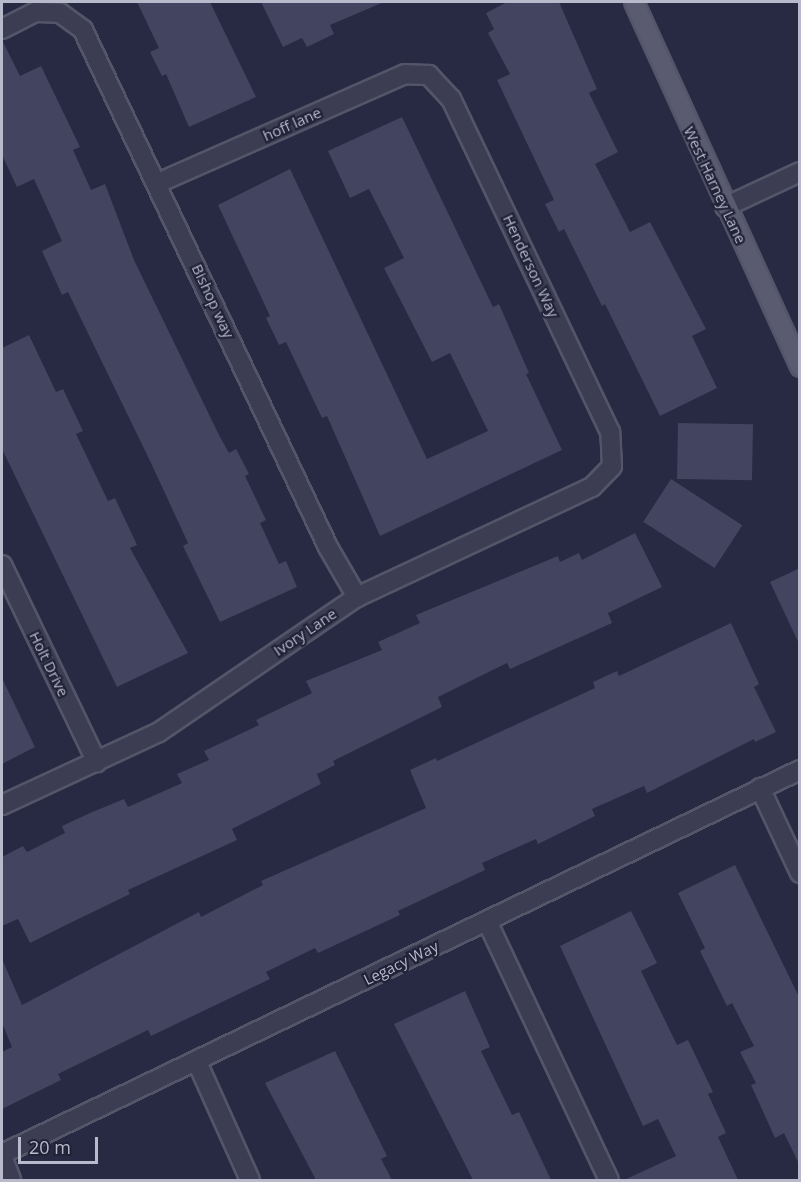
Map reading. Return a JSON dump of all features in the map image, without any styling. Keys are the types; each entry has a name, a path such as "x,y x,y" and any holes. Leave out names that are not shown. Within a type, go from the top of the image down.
{"main road":[{"name":"West Harney Lane","path":"634,2 725,207 800,367"}],"street":[{"name":"Bishop way","path":"2,29 36,12 60,13 83,30 158,183 328,547 357,597"},
{"name":"hoff lane","path":"158,183 405,74 429,75"},
{"name":"Henderson Way","path":"429,75 451,99 610,432 612,466"},
{"path":"725,207 800,172"},
{"name":"Ivory Lane","path":"2,805 159,732 357,597 592,488 612,466"},
{"name":"Holt Drive","path":"2,565 97,762"},
{"name":"Legacy Way","path":"2,1155 800,770"},
{"path":"760,788 800,873"},
{"path":"487,921 609,1180"},
{"path":"196,1062 250,1180"},
{"path":"2,1155 11,1180"}],"building":[{"path":"137,2 210,2 256,97 189,127 166,74 162,76 150,52 159,48"},
{"path":"261,2 384,2 330,25 334,34 307,47 302,38 283,47"},
{"path":"507,2 559,2 597,89 589,93 618,152 595,164 630,232 650,222 706,329 692,336 717,388 660,416 605,304 602,306 564,229 559,232 545,204 554,200 497,80 510,74 488,33 494,29 486,13"},
{"path":"2,40 20,76 41,66 80,147 73,150 91,190 105,184 134,260 219,435 229,453 236,449 249,474 245,476 266,520 260,523 279,564 286,561 297,587 220,622 183,546 188,543 151,463 68,292 62,295 42,251 62,241 34,179 17,187 2,155"},
{"path":"402,117 493,307 499,304 529,373 526,374 562,450 380,536 327,416 322,418 286,342 279,345 266,318 270,316 218,205 290,169 427,459 488,431 450,353 432,362 384,268 404,258 369,189 350,198 328,151"},
{"path":"29,335 56,392 63,389 83,431 76,434 108,501 115,498 137,545 130,548 188,653 117,687 2,449 2,348"},
{"path":"678,423 753,424 752,480 677,479"},
{"path":"671,479 742,525 715,568 643,522"},
{"path":"635,533 662,587 608,613 612,623 510,669 507,663 438,697 442,707 333,761 335,765 317,774 321,784 232,829 237,840 128,890 130,894 30,943 18,919 2,926 2,857 23,846 27,852 65,833 62,826 124,799 128,807 182,783 177,774 209,760 204,751 259,725 256,720 312,693 306,681 382,650 378,642 420,623 416,615 558,556 560,562 579,553 582,560"},
{"path":"800,568 800,646 770,582"},
{"path":"731,623 759,684 754,687 776,732 755,742 754,739 647,793 644,786 592,809 595,816 538,844 536,839 482,863 485,870 398,911 400,915 318,953 315,948 266,972 270,979 151,1036 148,1030 58,1074 61,1080 2,1109 2,1052 12,1047 2,1023 2,959 22,1005 199,912 201,917 263,885 261,881 426,808 410,770 436,758 437,761 595,688 593,682 617,671 619,676"},
{"path":"2,678 35,747 2,764"},
{"path":"735,865 800,999 800,1166 784,1133 775,1138 751,1085 756,1083 740,1052 754,1046 732,1003 727,1006 700,951 705,948 678,893"},
{"path":"631,911 657,963 641,971 677,1045 688,1040 713,1092 708,1094 726,1133 718,1137 738,1180 624,1180 676,1156 658,1119 643,1126 560,946"},
{"path":"465,991 490,1047 481,1051 512,1115 519,1112 551,1180 473,1180 394,1024"},
{"path":"335,1051 387,1156 381,1159 392,1180 316,1180 265,1083"}]}
